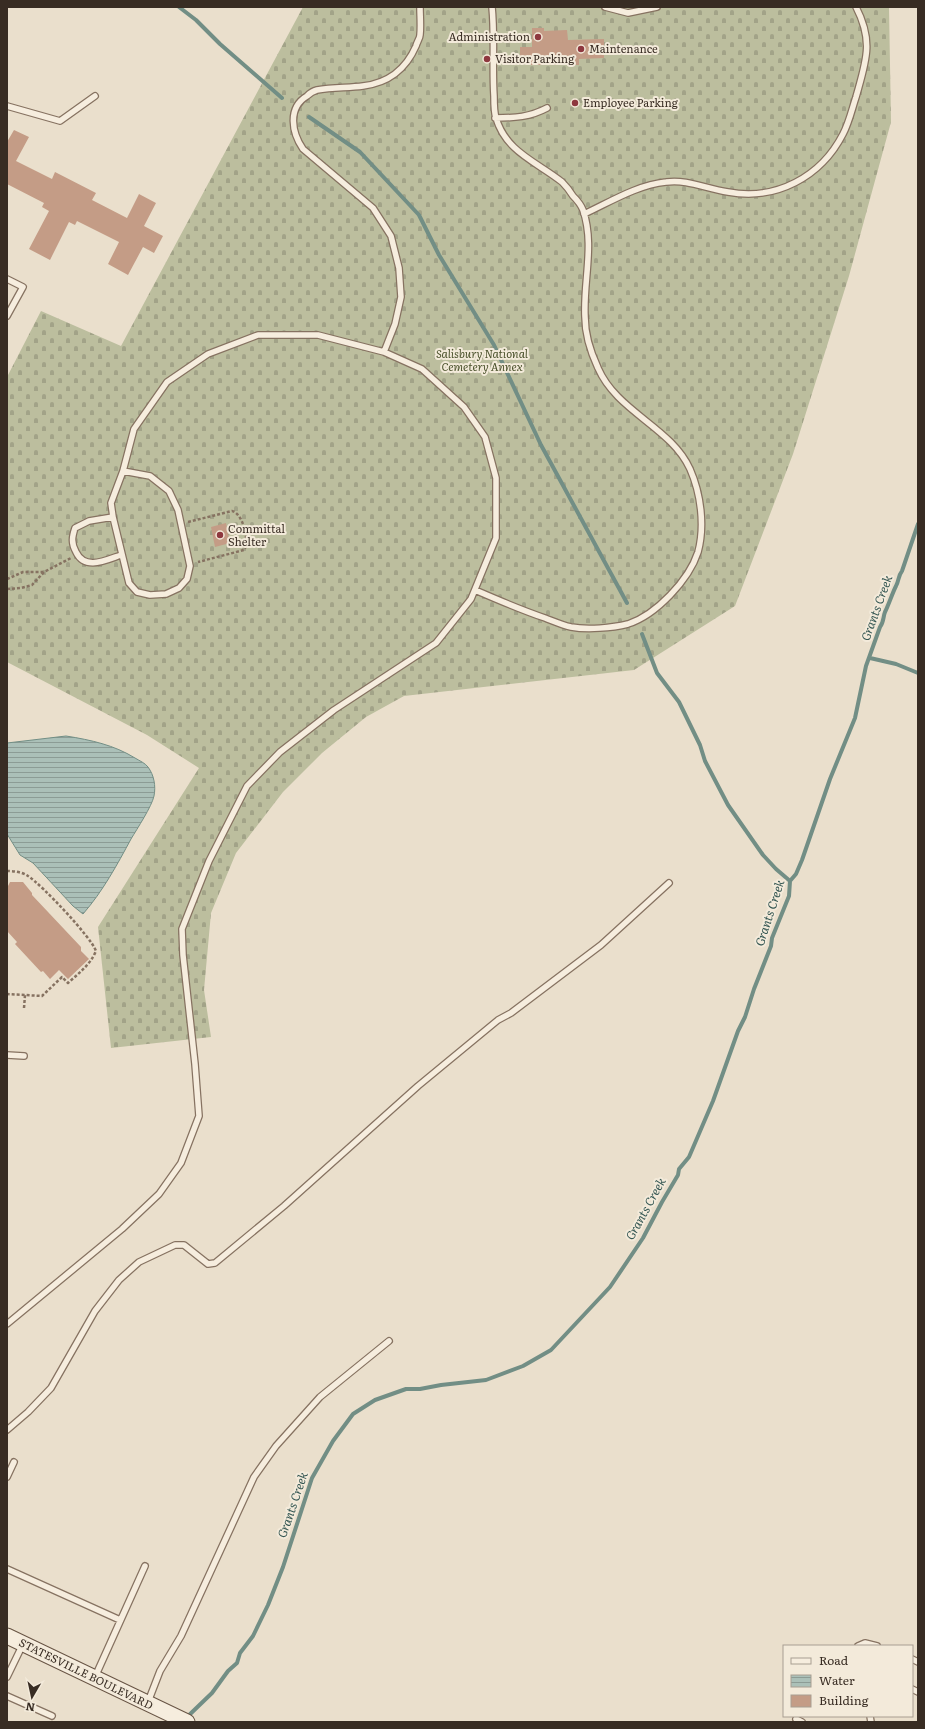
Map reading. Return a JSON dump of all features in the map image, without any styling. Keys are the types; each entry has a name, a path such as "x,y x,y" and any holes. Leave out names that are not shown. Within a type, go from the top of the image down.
{"main road":[{"name":"STATESVILLE BOULEVARD","path":"7,1636 187,1722"}],"lane":[{"path":"384,352 395,324 401,297 399,268 391,236 373,208 303,149 296,139 293,120 294,111 300,100 315,90 336,87 363,86 383,82 398,72 412,56 420,36 420,7"},
{"path":"475,590 525,611 571,627 606,628 630,623 661,605 683,580 698,553 702,526 699,498 690,469 673,444 634,413 610,389 598,370 590,345 584,317 588,256 588,226 582,207 563,183 529,161 512,145 503,134 495,118 492,73 492,7"},
{"path":"605,7 628,13 657,7"},
{"path":"584,214 636,190 665,182 688,182 728,193 759,193 787,188 814,171 836,147 844,133 865,62 867,42 866,31 856,7"},
{"path":"7,106 60,121 95,96"},
{"path":"495,118 518,118 535,114 547,108"},
{"path":"7,278 23,287 7,316"},
{"path":"7,1324 122,1229 159,1194 180,1163 199,1116 196,1064 183,955 182,929 209,861 247,786 280,752 334,710 436,643 471,599 496,538 496,478 485,437 464,407 422,369 384,352 318,336 258,335 208,354 167,382 134,429 111,503 113,517 129,583 137,592 150,595 166,594 179,588 187,579 190,564 178,510 170,491 150,476 122,471"},
{"path":"113,517 89,521 75,528 72,540 77,554 84,562 92,563 121,555"},
{"path":"7,1430 28,1412 51,1388 95,1311 119,1280 139,1262 175,1245 184,1245 208,1264 215,1263 284,1206 418,1086 498,1020 511,1013 600,945 668,883"},
{"path":"7,1055 24,1056"},
{"path":"153,1706 160,1671 181,1636 254,1477 276,1446 320,1397 389,1341"},
{"path":"7,1477 14,1462"},
{"path":"94,1678 145,1566"},
{"path":"7,1569 120,1620"},
{"path":"860,1645 865,1643 873,1645"},
{"path":"7,1677 23,1644"},
{"path":"7,1696 52,1716"},
{"path":"796,1719 802,1722"}],"path":[{"path":"181,523 232,511 236,512 241,518 247,543 242,551 190,564"},
{"path":"7,589 21,588 32,585 44,572 66,562 77,554"},
{"path":"7,580 23,572 44,572"},
{"path":"7,870 27,875 50,895 90,939 96,951 87,966 68,983 62,977 42,996 7,994"},
{"path":"24,1008 25,995"}],"green space":[{"name":"Salisbury National Cemetery Annex","path":"303,7 889,7 891,122 849,276 793,454 735,606 634,670 404,696 366,717 322,753 283,792 236,853 211,913 204,990 211,1037 111,1048 98,927 199,768 147,735 7,662 7,377 41,311 121,346"}],"water":[{"path":"66,736 102,744 127,753 147,766 152,774 155,785 153,800 147,811 109,878 83,914 73,906 33,863 20,855 7,834 7,743"}],"building":[{"path":"532,28 544,28 544,31 567,30 568,40 604,39 604,58 579,59 579,65 531,65 531,60 521,60 522,57 520,57 520,47 532,47"},
{"path":"14,130 29,137 16,161 52,179 55,172 96,193 92,200 127,218 139,194 156,203 144,226 163,236 154,253 143,247 128,275 108,264 119,242 77,221 75,225 69,222 50,260 29,249 49,211 42,207 44,203 7,184 7,142"},
{"name":"Committal Shelter","path":"226,523 230,543 215,547 211,527"},
{"path":"10,882 23,882 32,895 81,947 81,951 89,959 68,979 59,970 50,979 43,971 41,972 15,944 17,942 7,931 7,888"}],"waterway":[{"path":"179,7 196,20 220,44 282,98"},
{"path":"309,117 360,152 419,215 439,255 494,345 541,445 627,603"},
{"name":"Grants Creek","path":"186,1718 212,1693 228,1671 237,1663 240,1653 253,1636 268,1605 283,1567 312,1478 333,1441 353,1414 375,1400 406,1389 420,1389 486,1380 523,1366 551,1350 610,1287 643,1238 678,1175 679,1169 689,1157 713,1101 771,946 772,938 789,896 790,881 796,874 802,860 830,779 855,718 866,666 918,524"},
{"path":"642,634 657,673 679,702 700,745 705,761 728,805 763,855 790,881"},
{"path":"870,658 896,664 918,673"}],"place":[{"name":"Administration","path":"538,37"},
{"name":"Maintenance","path":"581,49"},
{"name":"Visitor Parking","path":"487,59"},
{"name":"Employee Parking","path":"575,103"},
{"name":"Committal Shelter","path":"220,535"}]}
